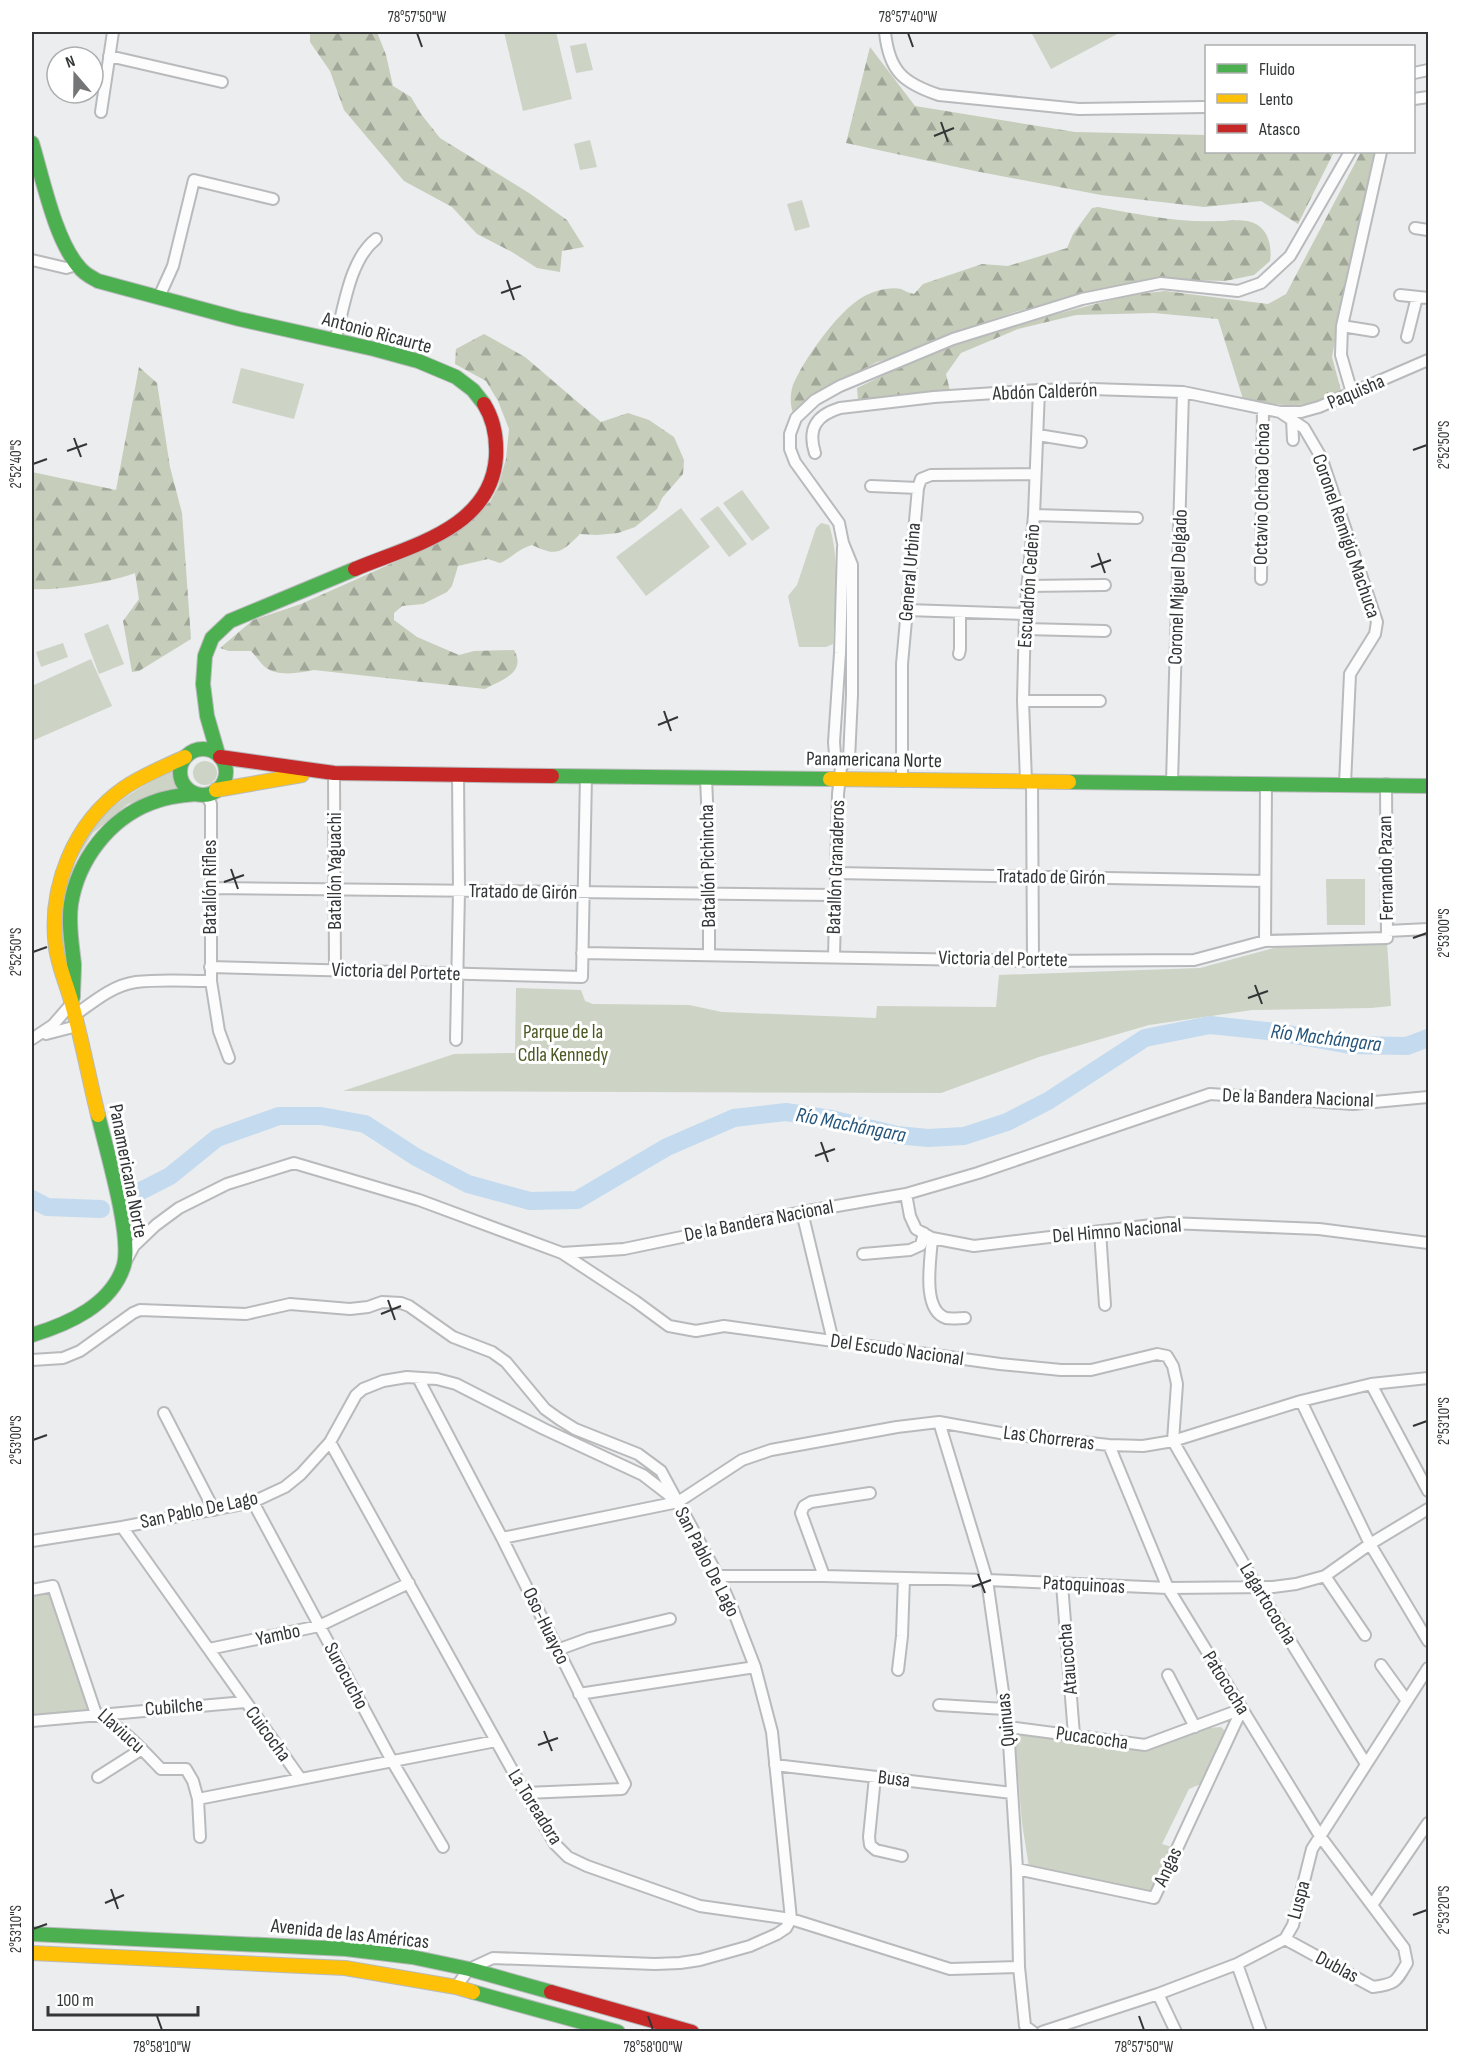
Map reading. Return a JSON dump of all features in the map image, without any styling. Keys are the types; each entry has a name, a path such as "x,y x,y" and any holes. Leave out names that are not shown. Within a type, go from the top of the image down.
{"main road":[{"path":"32,143 58,223 76,266"},
{"name":"Antonio Ricaurte","path":"76,266 86,275 98,281 257,323 410,358 456,377 470,387 482,399 496,430 498,448 496,465 477,504 465,517 451,527 402,549 230,621 218,631 204,657 207,721 219,756"},
{"name":"Antonio Ricaurte","path":"187,755 202,736 207,721"},
{"name":"Panamericana Norte","path":"32,1335 87,1313 109,1294 123,1266 125,1243 123,1225 75,1015 61,972 54,932 54,910 60,880 75,841 98,811 118,793 187,755 206,749 219,756 327,773 706,778 840,772 902,781 1428,786"},
{"path":"187,755 181,764 181,778 184,785 206,793 224,780 225,766 219,756"},
{"name":"Panamericana Norte","path":"75,1015 71,906 81,869 91,849 106,832 133,811 168,797 327,773"},
{"name":"Avenida de las Américas","path":"32,1934 345,1949 412,1957 469,1969 692,2031"},
{"name":"Avenida de las Américas","path":"32,1953 345,1968 456,1987 618,2031"}],"street":[{"path":"101,112 113,32"},
{"path":"885,32 887,49 897,71 917,88 939,95 1079,109 1205,107"},
{"path":"109,56 222,82"},
{"path":"840,772 849,759 852,684 852,565 843,543 839,523 795,462 790,449 790,434 796,418 815,400 840,386 952,339 1082,300 1161,283 1239,291 1261,283 1290,255 1349,153"},
{"path":"1352,393 1342,359 1342,326 1381,153"},
{"path":"159,297 173,266 194,180 273,199"},
{"path":"1414,228 1428,230"},
{"path":"335,341 356,266 365,249 376,238"},
{"path":"32,260 66,268 76,266"},
{"path":"1400,295 1423,298 1407,336"},
{"path":"1342,326 1373,331"},
{"name":"Paquisha","path":"1280,412 1310,411 1428,360"},
{"name":"Abdón Calderón","path":"815,453 811,441 817,421 830,411 840,408 934,397 1039,390 1183,392 1280,412 1304,428"},
{"name":"Escuadrón Cedeño","path":"1033,961 1029,781 1023,701 1025,615 1034,515 1039,390"},
{"name":"Coronel Miguel Delgado","path":"1172,782 1183,392"},
{"name":"Octavio Ochoa Ochoa","path":"1261,579 1263,409"},
{"path":"1292,419 1293,440"},
{"name":"Coronel Remigio Machuca","path":"1304,428 1321,457 1377,622 1375,634 1350,674 1345,784"},
{"path":"1038,435 1081,442"},
{"path":"871,486 918,488 921,479 931,475 1035,474"},
{"name":"General Urbina","path":"902,781 902,664 918,488"},
{"path":"1034,515 1137,518"},
{"path":"840,772 834,742 840,653 843,543"},
{"path":"1027,586 1105,585"},
{"path":"908,610 1025,615"},
{"path":"959,654 960,612"},
{"path":"1025,629 1105,631"},
{"path":"1023,701 1100,701"},
{"name":"Batallón Granaderos","path":"834,956 840,772"},
{"name":"Batallón Yaguachi","path":"327,773 336,889 335,969"},
{"path":"456,1040 459,891 458,774"},
{"path":"582,953 586,776"},
{"name":"Batallón Pichincha","path":"706,778 709,954"},
{"path":"1265,941 1266,784"},
{"name":"Fernando Pazan","path":"1265,941 1387,938 1386,784"},
{"name":"Batallón Rifles","path":"206,793 211,804 211,981 219,1031 229,1058"},
{"name":"Tratado de Girón","path":"836,873 1265,881"},
{"name":"Tratado de Girón","path":"210,888 835,896"},
{"path":"1387,931 1428,929"},
{"name":"Victoria del Portete","path":"210,967 582,977 582,953 1033,961 1194,960 1265,941"},
{"path":"34,1038 75,1015 98,998 135,982 211,981"},
{"path":"34,1038 53,1025 75,1015"},
{"name":"De la Bandera Nacional","path":"123,1266 134,1246 156,1225 179,1208 227,1184 294,1163 419,1200 562,1253 594,1252 624,1249 802,1212 906,1194 978,1173 1210,1094 1353,1104 1428,1097"},
{"path":"906,1194 910,1216 916,1229 928,1236"},
{"path":"802,1212 833,1341"},
{"name":"Del Himno Nacional","path":"928,1236 974,1246 1169,1223 1319,1229 1428,1244"},
{"path":"1100,1231 1106,1305"},
{"path":"863,1254 910,1250 921,1245 928,1236"},
{"path":"928,1236 929,1288 932,1302 939,1313 947,1318 965,1318"},
{"name":"Del Escudo Nacional","path":"562,1253 669,1326 696,1331 724,1326 1000,1364 1061,1370 1091,1370 1149,1355 1163,1354 1170,1360 1176,1374 1173,1441"},
{"path":"32,1360 63,1358 80,1351 140,1310 246,1314 290,1304 350,1309 382,1302 401,1303 417,1311 453,1337 492,1352 506,1362 545,1409 559,1419 575,1429 638,1454 661,1471 678,1502 502,1538"},
{"name":"San Pablo De Lago","path":"32,1541 122,1527 253,1502 285,1487 301,1474 330,1442 357,1395 363,1389 383,1381 407,1377 437,1379 456,1384 544,1429 643,1475 678,1502 718,1576 755,1667 772,1732 791,1919"},
{"name":"Oso-Huayco","path":"418,1378 502,1538 625,1784 623,1789 525,1793"},
{"name":"Las Chorreras","path":"678,1502 742,1460 771,1450 897,1427 939,1422 1006,1434 1109,1445 1143,1446 1173,1441 1301,1401 1371,1384 1428,1378"},
{"path":"1371,1384 1428,1491"},
{"path":"1301,1401 1370,1544 1428,1641"},
{"path":"164,1413 214,1510"},
{"name":"Quinuas","path":"939,1422 987,1580 1008,1727 1017,1869 1019,1967 1029,2029"},
{"name":"Lagartococha","path":"1173,1441 1257,1587 1366,1764"},
{"name":"La Toreadora","path":"330,1442 525,1793 555,1844 568,1857 586,1866 700,1906 791,1919 950,1969 1019,1967"},
{"name":"Patococha","path":"1109,1445 1167,1588 1320,1836 1404,1947 1407,1963 1396,1981 1390,1985"},
{"path":"824,1576 801,1513 804,1506 811,1502 870,1493"},
{"name":"Surocucho","path":"253,1502 392,1761 443,1847"},
{"name":"Patoquinoas","path":"718,1576 987,1580 1167,1588 1273,1587 1296,1584 1325,1576 1370,1544 1428,1509"},
{"name":"Cuicocha","path":"122,1527 300,1778 496,1742"},
{"path":"1325,1576 1365,1635"},
{"path":"898,1670 904,1578"},
{"name":"Yambo","path":"209,1649 319,1626 409,1583"},
{"name":"Ataucocha","path":"1062,1584 1074,1735"},
{"name":"Llaviucu","path":"32,1590 53,1586 96,1714 112,1722 160,1769 186,1768 193,1781 198,1799 201,1837"},
{"path":"557,1650 590,1638 670,1619"},
{"path":"1381,1665 1407,1701"},
{"path":"579,1694 755,1667"},
{"name":"Luspa","path":"1042,2031 1158,1994 1237,1964 1286,1939 1293,1925 1312,1849 1428,1668"},
{"path":"1168,1675 1195,1727"},
{"name":"Cubilche","path":"32,1721 245,1702"},
{"path":"939,1705 1005,1709"},
{"name":"Pucacocha","path":"1008,1727 1145,1745 1242,1709"},
{"name":"Angas","path":"1017,1869 1154,1898 1242,1709"},
{"path":"98,1777 142,1749"},
{"name":"Busa","path":"775,1765 1012,1793"},
{"path":"875,1777 870,1845 876,1850 902,1856"},
{"path":"198,1799 300,1778"},
{"path":"1372,1905 1428,1823"},
{"path":"456,1987 469,1969 493,1958 655,1964 700,1960 750,1946 777,1934 786,1928 791,1919"},
{"name":"Dublas","path":"1286,1939 1373,1987 1390,1985"},
{"path":"1237,1964 1261,2031"},
{"path":"1158,1994 1176,2031"}],"green space":[{"path":"310,32 377,32 386,55 393,86 411,97 440,138 529,193 567,220 584,247 562,251 560,272 537,268 477,234 452,207 404,181 344,110 330,71 310,42"},
{"path":"504,32 556,32 572,99 523,111"},
{"path":"1031,32 1121,32 1051,69"},
{"path":"586,43 593,70 576,73 570,46"},
{"path":"870,47 915,106 1075,132 1205,135 1205,153 1334,153 1298,224 1261,201 1204,207 1101,195 846,143"},
{"path":"590,140 597,167 580,170 574,144"},
{"path":"1360,153 1376,153 1368,200 1347,278 1332,357 1342,394 1316,403 1293,405 1243,399 1218,319 1154,313 1076,315 1018,329 961,353 946,374 950,391 858,400 857,388 972,336 1130,295 1165,291 1268,304 1286,294"},
{"path":"802,200 810,227 795,231 787,204"},
{"path":"1092,208 1173,219 1252,222 1267,235 1270,245 1270,261 1254,275 1225,281 1148,279 1015,312 914,348 898,357 877,362 820,392 793,413 791,395 798,374 822,337 842,314 861,298 891,288 914,294 923,284 982,264 1008,266 1067,248 1073,234"},
{"path":"484,334 525,357 601,422 628,413 649,420 674,437 684,460 683,474 662,498 657,509 635,527 618,533 580,534 558,551 547,551 532,545 500,563 488,559 458,566 452,586 447,592 423,604 402,606 394,613 394,620 417,637 459,655 474,651 514,650 517,658 515,670 505,679 485,689 314,670 282,673 265,667 251,651 229,651 220,648 253,620 301,604 433,545 490,502 498,487 506,459 509,429 498,401 486,381 455,364 456,349"},
{"path":"139,367 157,383 170,467 182,513 191,639 139,671 132,672 123,621 139,599 135,573 84,585 32,589 32,472 116,490"},
{"path":"241,368 304,384 294,419 232,403"},
{"path":"742,490 770,528 752,541 723,503"},
{"path":"718,506 747,544 729,557 700,519"},
{"path":"681,508 710,547 646,596 616,557"},
{"path":"821,523 829,525 835,553 833,644 826,647 799,647 788,596 797,585 816,528"},
{"path":"108,624 124,664 99,674 84,634"},
{"path":"63,643 68,657 41,667 36,652"},
{"path":"91,659 112,706 32,741 32,686"},
{"path":"205,761 214,764 217,773 214,782 205,785 196,782 193,773 196,764"},
{"path":"175,770 180,788 128,804 93,833 76,860 74,855 83,840 105,814 144,785"},
{"path":"1326,879 1365,879 1365,925 1327,925"},
{"name":"Parque de la Cdla Kennedy","path":"1387,942 1391,1006 1252,1010 1149,1025 1039,1057 941,1093 343,1091 454,1054 515,1053 516,988 581,990 585,1001 593,1004 689,1005 722,1012 876,1018 877,1006 996,1007 999,975 1200,968 1285,945"},
{"path":"52,1587 89,1710 32,1715 32,1592"},
{"path":"1221,1727 1226,1736 1203,1783 1189,1789 1162,1844 1172,1847 1152,1891 1029,1867 1022,1823 1015,1741 1020,1733 1145,1750 1208,1728"}],"waterway":[{"name":"Río Machángara","path":"127,1198 170,1176 217,1138 279,1116 321,1116 365,1124 416,1157 468,1184 530,1201 577,1200 667,1147 734,1118 786,1112 831,1119 897,1135 928,1138 964,1136 1007,1122 1048,1101 1145,1038 1210,1025 1277,1032 1350,1045 1407,1046 1428,1038"},
{"name":"Río Machángara","path":"32,1199 47,1207 101,1209"}],"traffic: fast":[{"path":"32,143 56,225 71,255 83,272 90,277 239,319 418,361 456,377 473,390 484,404"},
{"path":"218,754 207,716 203,684 205,656 212,638 230,621 355,569"},
{"path":"203,749 219,756 226,772 219,788 203,795 187,788 180,772 187,756 203,749"},
{"path":"552,776 830,779"},
{"path":"1069,782 1428,786"},
{"path":"73,997 74,964 70,912 75,888 88,857 109,830 136,810 162,799 196,794"},
{"path":"32,1335 74,1319 99,1302 110,1291 124,1265 126,1251 121,1213 98,1115"},
{"path":"32,1934 346,1949 412,1957 469,1969 551,1992"},
{"path":"473,1992 618,2032"}],"traffic: slow":[{"path":"98,1115 76,1018 56,948 56,902 61,880 78,838 106,802 139,779 185,757"},
{"path":"216,790 302,775"},
{"path":"830,779 1069,782"},
{"path":"32,1953 345,1968 473,1992"}],"traffic: jam":[{"path":"355,569 444,531 463,518 479,502 491,482 496,457 494,429 484,404"},
{"path":"220,757 334,773 552,776"},
{"path":"551,1992 692,2032"}]}
